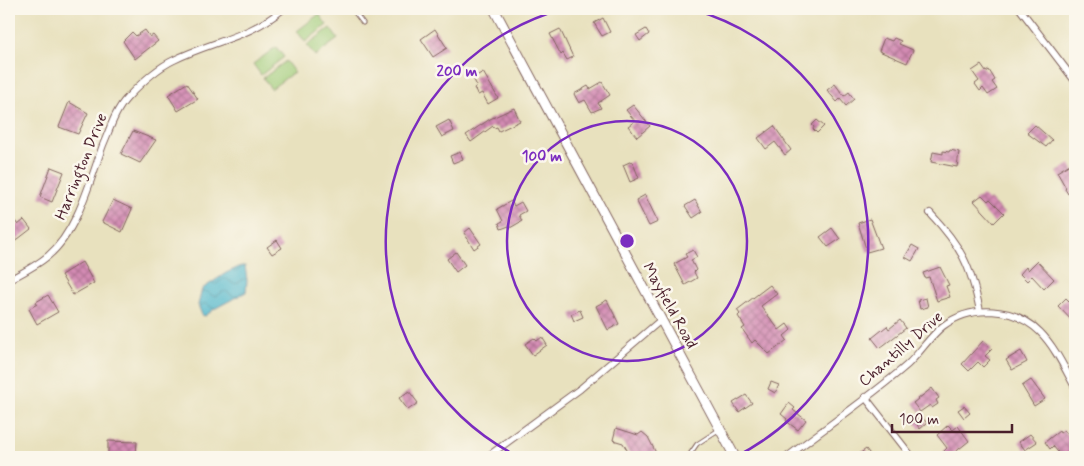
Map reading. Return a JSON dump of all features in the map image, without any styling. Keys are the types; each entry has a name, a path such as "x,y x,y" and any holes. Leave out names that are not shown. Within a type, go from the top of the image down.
{"street":[{"name":"Harrington Drive","path":"9,280 28,271 49,256 74,221 111,124 127,98 148,78 172,61 240,36 269,21 283,9"},
{"name":"Mayfield Road","path":"494,9 736,457"},
{"path":"1020,9 1075,81"},
{"path":"930,213 949,234 964,258 975,285 980,311"},
{"name":"Chantilly Drive","path":"787,457 908,364 944,325 960,316 980,311 996,311 1013,315 1028,322 1049,343 1075,386"},
{"path":"487,457 580,389 662,319"},
{"path":"865,397 912,457"}],"lane":[{"path":"352,9 363,23"},
{"path":"688,457 697,444 720,429"}],"green space":[{"path":"319,14 327,25 305,42 297,31"},
{"path":"330,28 338,39 315,56 307,45"},
{"path":"276,47 284,57 261,75 253,64"},
{"path":"286,61 294,72 271,89 263,78"}],"water":[{"path":"245,266 246,292 205,316 202,315 198,305 202,289 226,273"}],"building":[{"path":"603,18 610,32 602,36 594,23"},
{"path":"435,29 447,48 433,57 421,39"},
{"path":"560,29 573,57 567,60 563,53 561,55 550,34"},
{"path":"646,29 649,34 640,41 636,35"},
{"path":"145,30 150,37 153,35 158,41 135,59 123,41 132,32 136,36"},
{"path":"884,38 892,41 894,38 901,41 899,44 913,50 907,63 879,51"},
{"path":"981,65 986,72 989,70 995,80 992,82 997,89 988,95 983,88 980,91 975,84 979,81 972,71"},
{"path":"483,72 498,98 488,104 482,93 478,95 474,88 477,86 473,78"},
{"path":"602,82 610,95 598,103 601,108 592,112 585,100 579,103 574,94 588,86 590,89"},
{"path":"187,83 198,99 178,111 168,95"},
{"path":"835,84 844,96 849,92 854,99 846,106 840,99 837,102 827,90"},
{"path":"69,102 88,113 78,134 59,127"},
{"path":"633,105 650,126 637,137 628,126 635,121 626,110"},
{"path":"514,108 520,121 499,131 497,127 494,128 493,126 471,142 466,135 490,119"},
{"path":"449,120 454,131 442,137 436,127"},
{"path":"817,120 824,126 817,133 812,125"},
{"path":"1035,125 1052,140 1046,147 1027,133"},
{"path":"774,126 791,150 785,155 775,142 766,149 758,138"},
{"path":"133,131 156,140 140,163 121,154"},
{"path":"950,150 959,152 957,167 931,162 933,152 943,154 943,151 949,152"},
{"path":"460,152 463,159 453,163 450,156"},
{"path":"632,161 639,178 630,182 623,165"},
{"path":"1070,164 1075,174 1075,201 1070,193 1068,194 1057,172"},
{"path":"51,167 64,172 52,202 40,197"},
{"path":"645,195 658,222 649,226 636,200"},
{"path":"982,195 988,201 990,199 1004,213 994,223 974,201"},
{"path":"113,200 132,209 122,232 102,222"},
{"path":"695,200 702,212 693,218 685,206"},
{"path":"511,201 514,206 521,202 526,211 519,215 522,221 510,228 509,226 501,229 499,223 503,221 497,209"},
{"path":"870,219 881,248 867,252 858,223"},
{"path":"24,220 31,229 9,246 9,225 15,221 18,225"},
{"path":"470,228 481,244 474,249 464,233"},
{"path":"832,228 840,239 828,247 820,237"},
{"path":"277,240 282,248 272,254 267,247"},
{"path":"912,245 919,249 912,261 905,257"},
{"path":"693,250 697,257 691,260 696,270 694,272 697,278 685,285 674,264 687,257 685,254"},
{"path":"456,252 465,265 456,272 447,259"},
{"path":"1037,261 1054,279 1044,289 1032,276 1027,281 1020,274 1026,267 1028,270"},
{"path":"82,262 94,283 73,295 61,275"},
{"path":"940,267 949,285 946,286 950,297 937,301 929,277 925,278 923,273"},
{"path":"770,285 777,294 761,306 779,330 787,324 791,330 784,336 787,340 769,354 755,340 752,343 742,329 745,327 738,316 740,314 737,310"},
{"path":"48,295 58,312 37,324 29,309"},
{"path":"926,298 928,307 920,309 918,300"},
{"path":"1066,298 1071,303 1075,300 1075,324 1058,306"},
{"path":"607,300 619,324 608,330 596,306"},
{"path":"580,310 583,317 574,321 571,314"},
{"path":"900,320 906,328 880,348 872,338 887,326 889,329"},
{"path":"542,337 547,345 533,355 525,344 534,338 537,341"},
{"path":"983,341 992,349 985,356 990,360 983,367 978,362 969,371 962,364"},
{"path":"1021,351 1027,362 1012,370 1006,360"},
{"path":"1031,380 1045,399 1034,406 1022,386"},
{"path":"771,382 779,385 775,393 768,389"},
{"path":"932,388 939,398 936,400 938,404 932,408 930,405 920,412 913,403"},
{"path":"409,391 418,403 408,410 399,398"},
{"path":"746,395 752,403 739,412 733,403"},
{"path":"789,403 795,408 793,410 806,420 798,430 786,421 787,419 781,414"},
{"path":"964,406 970,413 964,418 958,410"},
{"path":"922,417 927,423 920,429 915,422"},
{"path":"948,425 953,430 958,426 969,441 947,457 943,452 947,448 937,435"},
{"path":"616,428 638,435 642,432 648,437 658,457 631,457 623,443 613,440"},
{"path":"1064,430 1075,444 1075,452 1068,457 1062,457 1053,446 1050,449 1045,442 1059,431 1060,433"},
{"path":"1030,434 1037,442 1025,450 1019,442"},
{"path":"108,441 137,442 136,454 130,453 130,457 108,457"},
{"path":"866,449 872,457 855,457"}]}
